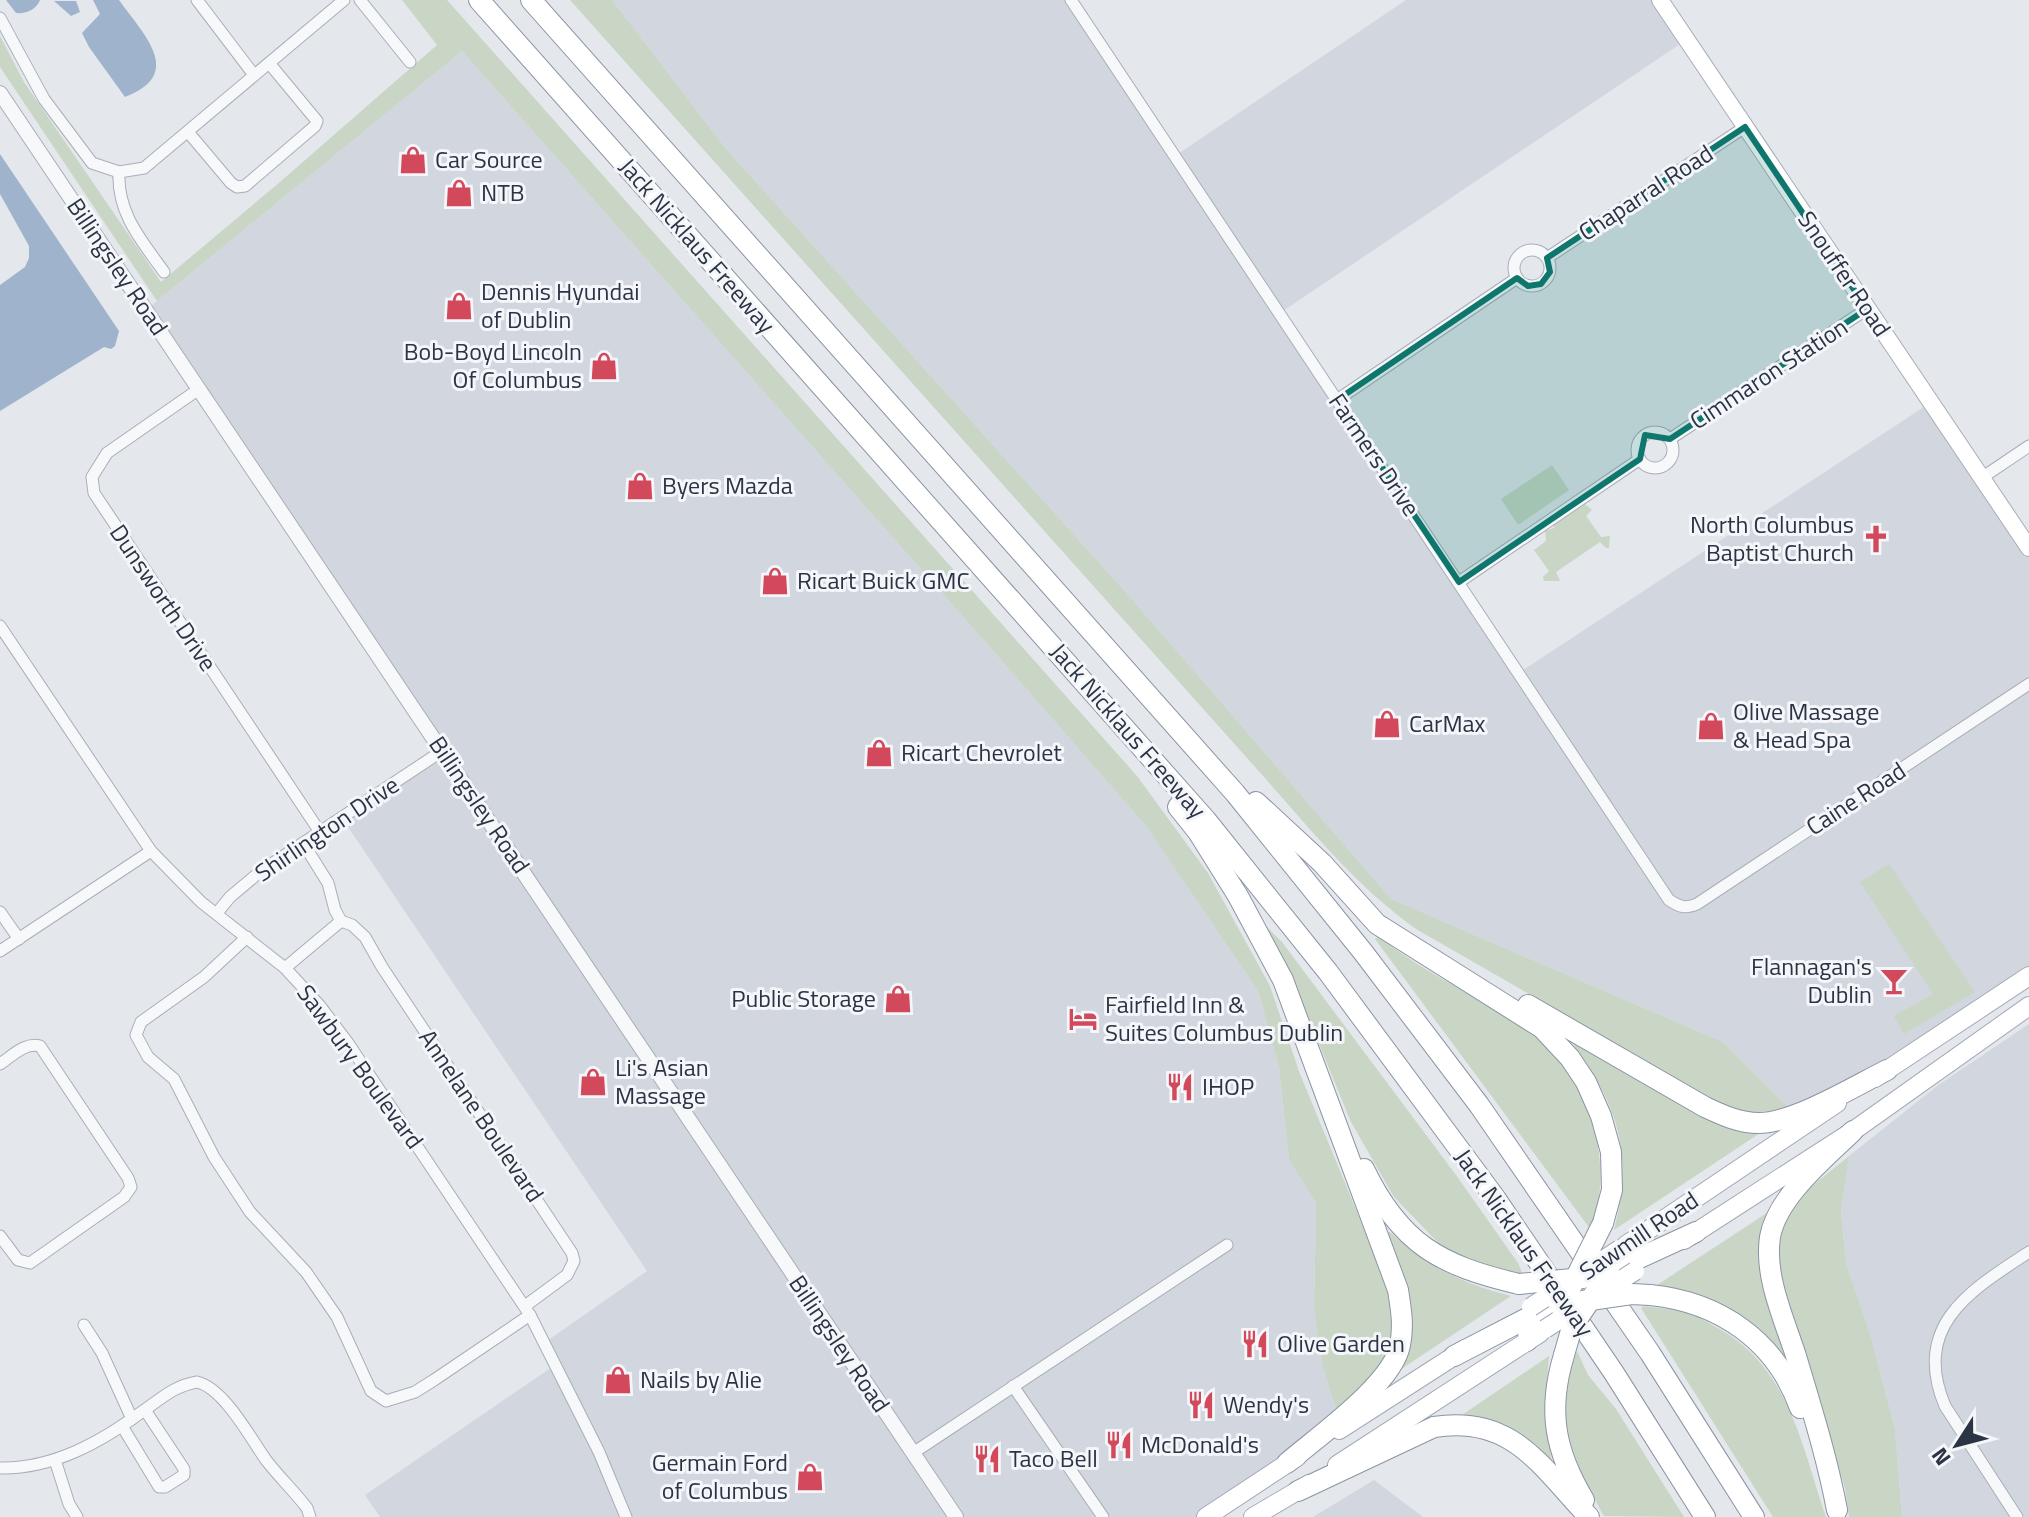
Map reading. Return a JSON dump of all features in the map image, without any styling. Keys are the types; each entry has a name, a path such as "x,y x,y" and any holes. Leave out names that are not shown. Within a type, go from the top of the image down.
{"highway":[{"name":"Jack Nicklaus Freeway","path":"479,0 1206,820 1328,972 1496,1199 1614,1373 1705,1517"},
{"name":"Jack Nicklaus Freeway","path":"531,0 1190,740 1363,952 1479,1105 1650,1353 1754,1517"},
{"path":"1067,660 1198,832 1238,896 1283,980 1398,1290 1403,1321 1400,1348 1390,1370 1376,1386 1287,1463"},
{"path":"1190,740 1322,863 1377,924 1542,1028 1578,1070 1601,1116 1611,1152 1612,1190 1603,1223 1559,1305"},
{"path":"1425,954 1470,972 1726,1117 1749,1122 1780,1120 1887,1070"},
{"path":"1318,1072 1389,1213 1413,1238 1440,1259 1472,1273 1519,1284 1575,1279 1609,1272 1628,1260 1696,1232"},
{"path":"1838,1514 1828,1462 1770,1272 1770,1235 1782,1208 1803,1180 1853,1131"},
{"path":"1628,1260 1638,1237"},
{"path":"1597,1517 1569,1474 1557,1438 1554,1408 1557,1379 1572,1327 1609,1272"},
{"path":"1454,1356 1538,1318 1559,1305 1632,1294 1669,1297 1717,1312 1752,1335 1780,1367 1795,1395 1838,1514"},
{"path":"1527,1341 1538,1318"},
{"path":"1298,1491 1434,1427 1477,1425 1520,1445 1589,1517"}],"main road":[{"name":"Snouffer Road","path":"1660,0 2029,548"},
{"name":"Sawmill Road","path":"1638,1237 2029,976"},
{"name":"Sawmill Road","path":"1696,1232 1853,1131 2029,1006"},
{"name":"Sawmill Road","path":"1538,1318 1575,1279 1628,1260"},
{"name":"Sawmill Road","path":"1538,1318 1590,1300 1628,1260"},
{"path":"1253,1517 1298,1491 1527,1341"},
{"path":"1206,1517 1454,1356"}],"street":[{"path":"197,0 254,75"},
{"path":"0,18 44,99 81,150 92,163 119,172 144,168 344,0"},
{"path":"360,0 410,62"},
{"name":"Farmers Drive","path":"1071,0 1658,885 1669,900 1680,907"},
{"path":"188,132 231,183 237,187 245,186 317,121 269,63"},
{"name":"Billingsley Road","path":"0,93 956,1517"},
{"name":"Chaparral Road","path":"1547,258 1745,127"},
{"path":"119,172 120,199 126,216 164,272"},
{"name":"Chaparral Road","path":"1533,250 1547,258 1550,272 1541,284 1528,286 1517,278 1515,262 1522,253 1533,250"},
{"name":"Chaparral Road","path":"1337,400 1517,278"},
{"name":"Cimmaron Station","path":"1670,439 1867,309"},
{"name":"Dunsworth Drive","path":"199,389 107,453 92,477 94,493 320,832"},
{"name":"Cimmaron Station","path":"1656,432 1670,439 1673,454 1664,465 1651,467 1640,459 1637,449 1645,435 1656,432"},
{"path":"1980,479 2029,446"},
{"name":"Cimmaron Station","path":"1459,582 1640,459"},
{"name":"Sawbury Boulevard","path":"0,626 151,851 181,884 285,968 348,1043 527,1311 599,1452 626,1517"},
{"name":"Caine Road","path":"1680,907 1697,904 2029,684"},
{"name":"Shirlington Drive","path":"217,913 230,897 261,871 442,751"},
{"path":"285,968 341,921 328,883 303,843"},
{"path":"0,951 151,851"},
{"path":"0,912 19,939"},
{"name":"Annelane Boulevard","path":"247,937 204,977 141,1022 136,1035 148,1057 174,1079 214,1157 250,1212 306,1272 337,1317 371,1391 386,1401 415,1392 527,1311 567,1275 574,1261 572,1253 365,937 352,925 341,921"},
{"path":"0,1064 25,1047 35,1044 43,1049 131,1187 124,1197 30,1263 18,1260 0,1236"},
{"path":"913,1453 1227,1245"},
{"path":"2017,1517 1945,1406 1937,1387 1935,1366 1940,1335 1959,1303 2029,1252"},
{"path":"84,1325 102,1353 127,1423 159,1487 165,1487 184,1475 184,1469 145,1410"},
{"path":"0,1468 55,1460 88,1446 127,1423 170,1390 190,1383 204,1383 239,1417 266,1460 307,1508 310,1517"},
{"path":"1013,1386 1103,1517"},
{"path":"55,1460 69,1504 77,1517"}],"highlighted area":[{"path":"1745,127 1867,309 1670,439 1645,435 1640,459 1459,582 1337,400 1517,278 1528,286 1541,284 1550,272 1547,258"}],"shaded area":[{"path":"612,0 1072,0 1178,154 1406,0 1663,0 1689,38 1280,313 1520,672 1933,401 2029,543 2029,967 1885,1063 1790,1109 1723,1042 1391,899 1131,598 727,150"},
{"path":"462,51 1146,826 1258,991 1279,1067 1289,1160 1316,1203 1314,1311 1323,1368 1337,1412 1206,1517 380,1517 365,1495 555,1365 544,1343 647,1271 342,818 441,751 146,310"},
{"path":"2029,1024 2029,1517 1902,1517 1895,1429 1871,1337 1846,1263 1841,1211 1849,1156 1937,1086"},
{"path":"1374,1480 1423,1517 1313,1517"}],"green space":[{"path":"402,0 447,0 1137,776 1208,873 1270,986 1300,1074 1390,1292 1393,1334 1386,1362 1368,1385 1337,1412 1323,1368 1314,1311 1316,1203 1289,1160 1279,1067 1258,991 1146,826 462,51 157,301 0,67 0,36 24,82 161,282 437,45"},
{"path":"570,0 612,0 727,150 1131,598 1391,899 1723,1042 1790,1109 1756,1117 1733,1111 1416,929 1372,893 1312,832"},
{"path":"1552,465 1569,490 1518,525 1501,499"},
{"path":"1585,504 1592,510 1586,516 1601,537 1610,536 1609,548 1600,542 1556,572 1560,581 1544,581 1543,577 1549,571 1534,550 1546,541 1545,531 1554,528 1553,525"},
{"path":"1889,864 1975,992 1904,1034 1894,1016 1933,994 1860,882"},
{"path":"1266,926 1282,942 1456,1175 1518,1263 1523,1275 1478,1267 1448,1253 1394,1197 1351,1122 1294,983"},
{"path":"1379,936 1426,969 1531,1032 1565,1069 1579,1090 1596,1137 1600,1188 1591,1230 1375,939"},
{"path":"1570,1040 1614,1062 1708,1120 1721,1125 1766,1129 1614,1230 1623,1177 1618,1130 1600,1085"},
{"path":"1849,1156 1841,1211 1846,1263 1871,1337 1895,1429 1902,1517 1849,1517 1845,1488 1783,1288 1780,1242 1790,1210"},
{"path":"1776,1207 1783,1357 1753,1329 1713,1302 1657,1285"},
{"path":"1384,1232 1390,1232 1418,1255 1446,1272 1511,1296 1397,1372 1410,1336 1411,1313 1406,1290"},
{"path":"1641,1308 1676,1310 1698,1317 1739,1342 1760,1362 1789,1409 1826,1517 1773,1517"},
{"path":"1577,1351 1588,1375 1616,1409 1684,1517 1604,1516 1583,1475 1569,1436 1566,1396"},
{"path":"1549,1356 1547,1414 1554,1472 1456,1419"}],"water":[{"path":"6,0 40,0 33,9 16,13"},
{"path":"93,0 119,0 154,53 156,65 153,77 143,88 125,97 82,33 100,14"},
{"path":"54,1 76,1 80,12 71,16"},
{"path":"0,154 119,331 115,346 111,349 104,347 0,411 0,285 25,267 29,246 0,194"}],"place":[{"name":"Car Source","path":"413,160"},
{"name":"NTB","path":"459,193"},
{"name":"Dennis Hyundai of Dublin","path":"459,306"},
{"name":"Bob-Boyd Lincoln Of Columbus","path":"604,366"},
{"name":"Byers Mazda","path":"640,486"},
{"name":"North Columbus Baptist Church","path":"1876,539"},
{"name":"Ricart Buick GMC","path":"775,581"},
{"name":"CarMax","path":"1387,724"},
{"name":"Olive Massage & Head Spa","path":"1711,726"},
{"name":"Ricart Chevrolet","path":"879,753"},
{"name":"Flannagan's Dublin","path":"1894,981"},
{"name":"Public Storage","path":"898,999"},
{"name":"Fairfield Inn & Suites Columbus Dublin","path":"1083,1019"},
{"name":"Li's Asian Massage","path":"593,1082"},
{"name":"IHOP","path":"1180,1087"},
{"name":"Olive Garden","path":"1255,1344"},
{"name":"Nails by Alie","path":"618,1380"},
{"name":"Wendy's","path":"1201,1405"},
{"name":"McDonald's","path":"1119,1445"},
{"name":"Taco Bell","path":"987,1459"},
{"name":"Germain Ford of Columbus","path":"810,1477"}]}
